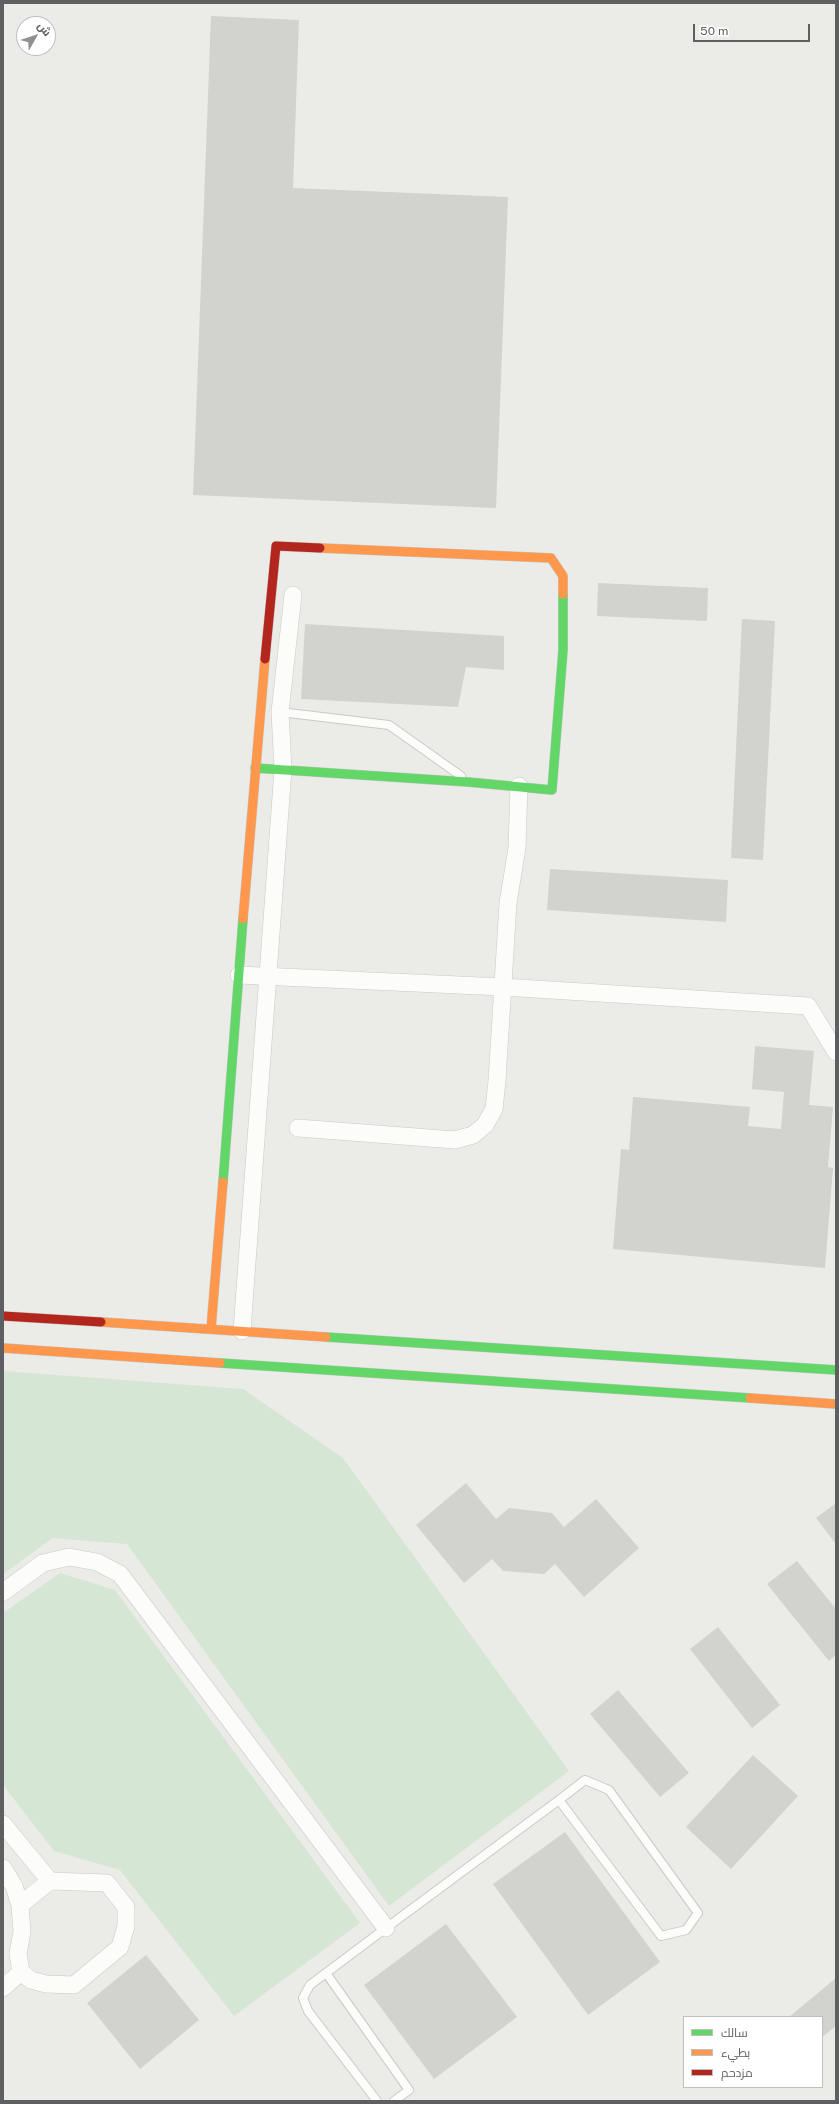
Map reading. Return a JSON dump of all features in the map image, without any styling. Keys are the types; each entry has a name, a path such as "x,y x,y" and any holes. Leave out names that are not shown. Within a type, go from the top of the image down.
{"main road":[{"path":"210,1329 255,768 276,546 551,558 563,576 563,650 552,790 468,782 255,768"},
{"path":"3,1316 836,1370"},
{"path":"3,1348 836,1404"}],"street":[{"path":"242,1331 283,769 280,712 293,595"},
{"path":"298,1128 455,1140 473,1135 486,1125 494,1109 508,903 517,848 520,786"},
{"path":"239,974 503,987 808,1006 836,1052"},
{"path":"3,1592 43,1563 69,1557 97,1562 120,1574 386,1928"},
{"path":"3,1824 50,1881"},
{"path":"3,1868 14,1886 20,1905 22,1932 18,1954 20,1972 31,1980 46,1984 74,1985 120,1947 126,1926 126,1907 107,1883 50,1881 20,1905"},
{"path":"3,1988 20,1972"}],"lane":[{"path":"280,712 389,725 468,782"},
{"path":"377,2101 308,2012 303,1998 310,1985 585,1780 609,1790 698,1913 686,1930 661,1936 559,1800"},
{"path":"326,1973 409,2090 394,2101"}],"green space":[{"path":"3,1371 243,1389 343,1458 569,1771 389,1906 127,1544 53,1538 3,1574"},
{"path":"60,1573 115,1590 360,1923 234,2016 120,1870 54,1851 3,1785 3,1613"}],"building":[{"path":"211,16 299,20 293,188 508,197 496,508 193,495"},
{"path":"598,583 708,588 707,621 597,616"},
{"path":"742,619 775,621 763,860 731,858"},
{"path":"305,624 504,636 504,670 466,667 458,707 301,699"},
{"path":"550,869 728,880 726,922 547,910"},
{"path":"755,1046 814,1051 809,1105 833,1107 828,1167 833,1168 825,1268 613,1249 621,1149 629,1150 633,1097 750,1107 748,1126 781,1129 784,1092 752,1089"},
{"path":"466,1483 496,1519 509,1508 552,1513 564,1527 596,1499 639,1548 584,1597 555,1564 544,1574 503,1571 492,1559 464,1583 416,1525"},
{"path":"836,1503 836,1544 816,1518"},
{"path":"797,1561 836,1609 836,1655 829,1661 767,1584"},
{"path":"718,1627 780,1705 752,1728 690,1649"},
{"path":"618,1690 689,1773 660,1797 590,1714"},
{"path":"753,1755 798,1796 731,1869 686,1827"},
{"path":"565,1832 660,1962 588,2015 493,1884"},
{"path":"446,1924 517,2017 434,2079 364,1985"},
{"path":"146,1955 199,2020 140,2069 87,2003"},
{"path":"836,1978 836,2026 823,2036 823,2016 790,2016"}],"traffic: fast":[{"path":"255,768 468,782 552,790 563,650 563,594"},
{"path":"223,1182 243,919"},
{"path":"326,1337 836,1370"},
{"path":"220,1363 750,1398"}],"traffic: slow":[{"path":"320,548 551,558 563,576 563,594"},
{"path":"243,919 265,659"},
{"path":"211,1329 223,1182"},
{"path":"101,1322 326,1337"},
{"path":"3,1348 220,1363"},
{"path":"750,1398 836,1404"}],"traffic: jam":[{"path":"265,659 276,546 320,548"},
{"path":"3,1316 101,1322"}]}
